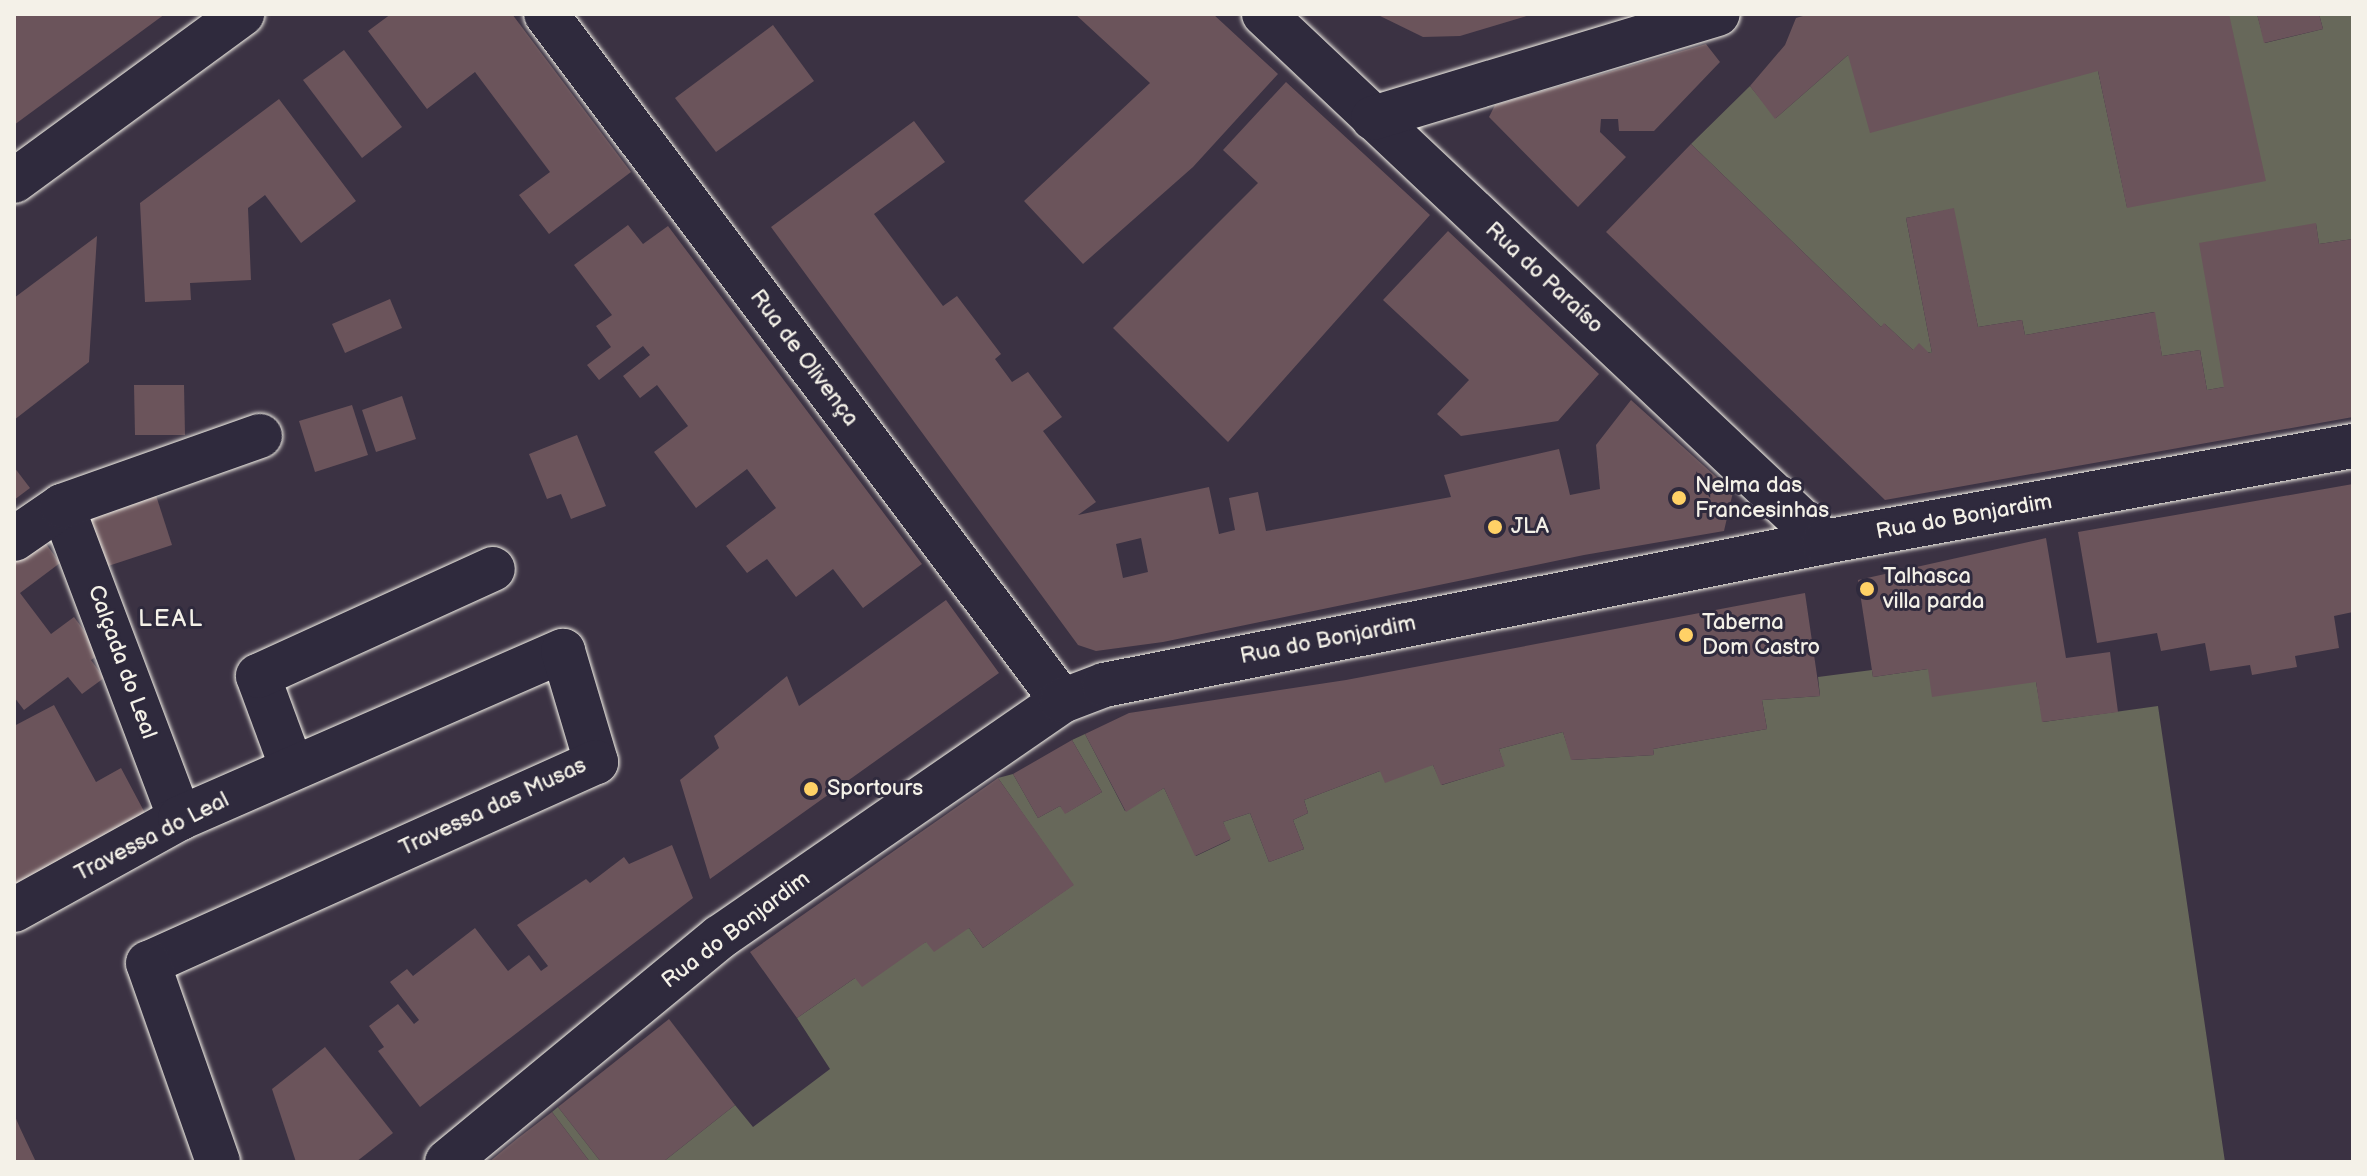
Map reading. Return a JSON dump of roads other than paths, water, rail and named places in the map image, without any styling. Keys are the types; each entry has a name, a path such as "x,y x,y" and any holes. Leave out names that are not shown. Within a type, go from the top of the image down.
{"street":[{"path":"14,181 242,14"},
{"name":"Rua de Olivença","path":"546,14 1062,701"},
{"name":"Rua do Paraíso","path":"1264,14 1824,542"},
{"path":"1373,118 1718,14"},
{"path":"14,539 62,506 260,436"},
{"name":"Rua do Bonjardim","path":"447,1162 720,937 1062,701 1104,685 1824,542 2353,446"},
{"name":"Calçada do Leal","path":"62,506 180,818"},
{"path":"292,768 258,676 493,569"},
{"name":"Travessa das Musas","path":"218,1162 148,963 596,762 563,651 292,768"},
{"name":"Travessa do Leal","path":"14,910 180,818 292,768"}],"place":[{"name":"Nelma das Francesinhas","path":"1679,498"},
{"name":"JLA","path":"1495,527"},
{"name":"Talhasca villa parda","path":"1867,589"},
{"name":"Taberna Dom Castro","path":"1686,635"},
{"name":"Sportours","path":"811,789"}],"district":[{"name":"LEAL","path":"171,619"}]}
